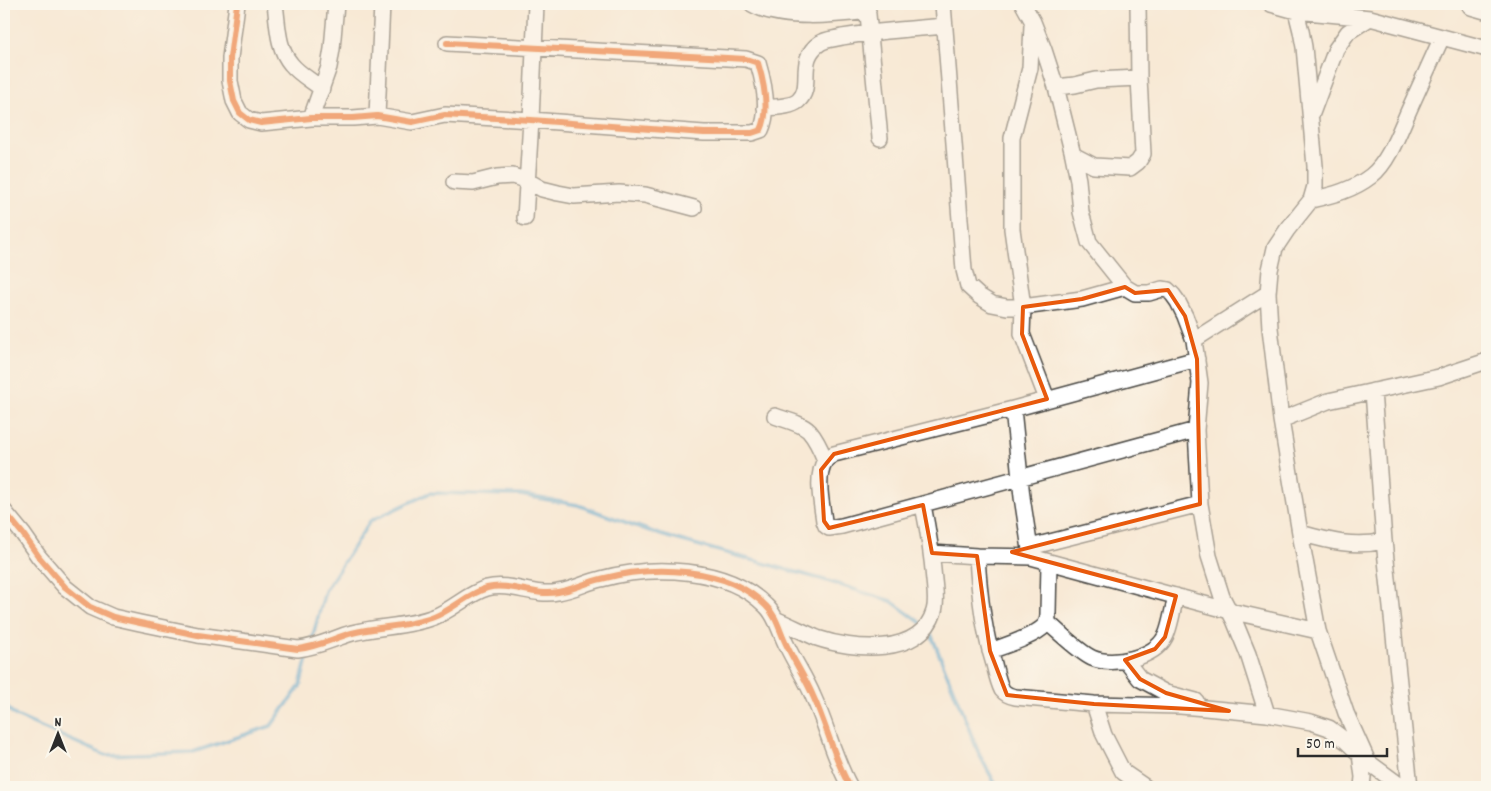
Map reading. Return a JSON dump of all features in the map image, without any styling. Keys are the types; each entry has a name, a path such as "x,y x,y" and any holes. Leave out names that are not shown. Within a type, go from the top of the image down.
{"highway":[{"path":"1473,4 1487,8"}],"street":[{"path":"237,4 230,58 230,81 234,100 240,113 249,120 261,123 311,118 377,116 412,122 445,115 704,134 752,133 761,130 765,122 762,78 758,63 753,60 735,57 447,43"},
{"path":"275,4 280,45 283,53 292,66 322,90"},
{"path":"311,118 322,90 331,58 336,4"},
{"path":"377,116 382,4"},
{"path":"525,218 536,4"},
{"path":"752,4 776,13 802,9 832,15 868,7 880,138"},
{"path":"943,4 964,270 968,286 992,304 1007,307 1023,307 1082,299 1125,286"},
{"path":"1023,4 1033,22 1056,87 1073,155 1081,212 1089,242 1125,286 1135,293 1149,293 1162,288 1168,290 1178,302 1194,340 1200,383 1196,430 1200,504 1209,556 1222,597 1248,654 1266,714"},
{"path":"1073,155 1094,166 1130,168 1138,162 1142,154 1138,4"},
{"path":"1271,4 1296,11 1370,18 1487,49"},
{"path":"1296,11 1301,31 1311,116 1315,186 1312,200 1275,248 1270,270 1268,293 1270,328 1281,420 1318,631 1346,714 1364,758 1362,787"},
{"path":"1311,116 1336,49 1348,32 1370,18"},
{"path":"1033,22 1030,68 1012,138 1012,229 1023,307 1022,334 1047,399"},
{"path":"765,108 778,107 798,101 804,93 806,62 812,49 823,41 870,32 945,26"},
{"path":"1312,200 1358,186 1373,175 1385,160 1442,37"},
{"path":"1056,87 1096,80 1139,78"},
{"path":"454,182 473,183 497,177 513,176 528,181 542,189 574,196 619,193 645,195 694,208"},
{"path":"1194,340 1268,293"},
{"path":"1196,430 834,528 826,526 824,521 820,486 821,470 825,460 834,454 1013,409 1198,358"},
{"path":"1281,420 1328,401 1438,376 1487,361"},
{"path":"1374,390 1384,541 1410,787"},
{"path":"1013,409 1024,515 1031,552"},
{"path":"775,416 803,426 809,431 816,440 825,460"},
{"path":"932,553 977,556 1031,552 1200,504"},
{"path":"776,619 818,638 840,644 870,647 890,646 918,635 930,622 935,609 932,553 923,505"},
{"path":"4,511 65,587 90,607 113,617 140,624 286,648 310,648 351,634 423,621 441,614 485,589 497,586 547,593 558,592 602,578 623,574 682,571 719,578 740,587 756,598 767,606 776,619 787,647 814,697 850,787"},
{"path":"1300,533 1322,540 1354,544 1370,544 1384,541"},
{"path":"1031,552 1049,562 1230,611 1318,631"},
{"path":"977,556 980,601 990,651 998,680 1007,695 1094,704 1180,706 1266,714 1311,722 1329,728 1402,787"},
{"path":"990,651 1038,630 1047,622 1049,562"},
{"path":"1047,622 1092,658 1104,661 1125,660 1142,656 1155,649 1165,637 1176,596"},
{"path":"1125,660 1140,678 1166,692 1229,711"},
{"path":"1094,704 1114,758 1123,772 1145,787"}],"highlighted area":[{"path":"1125,287 1135,293 1168,290 1185,316 1197,359 1200,504 1012,552 1176,596 1165,637 1155,649 1125,660 1140,679 1166,693 1229,711 1094,704 1007,695 990,651 977,556 932,553 923,505 829,528 824,521 821,470 834,454 1047,399 1022,334 1023,307 1082,299"}],"waterway":[{"path":"311,643 325,591 370,521 430,493 521,495 578,505 661,535 821,579 891,601 924,625"},
{"path":"929,629 979,754 997,787"},
{"path":"4,705 16,716 105,755 193,752 271,726 300,686 309,650"}],"cycle path":[{"path":"237,4 230,58 230,81 234,101 240,113 249,120 261,123 311,118 377,116 412,122 445,115 704,133 752,133 761,130 764,122 766,106 758,63 746,59 447,43"},
{"path":"4,511 65,587 90,607 113,617 198,635 298,649 352,633 404,625 434,617 480,590 487,588 505,587 549,593 564,591 621,574 665,571 688,572 710,576 731,583 750,593 770,610 810,690 839,765 850,787"}]}
